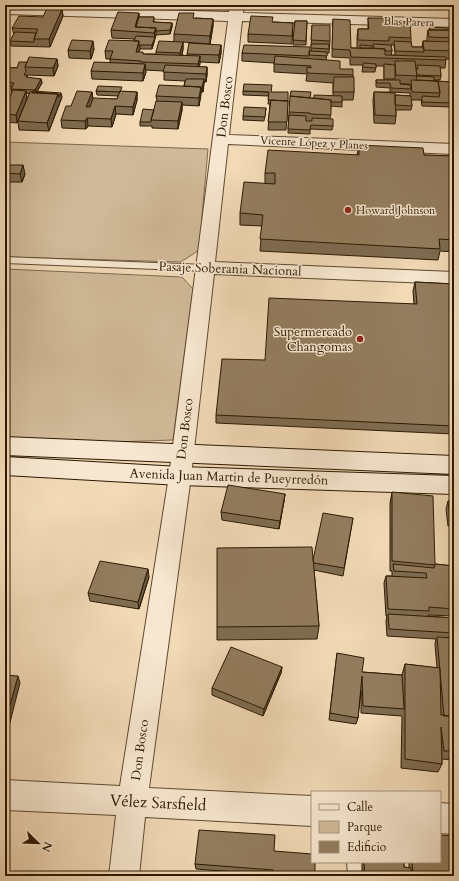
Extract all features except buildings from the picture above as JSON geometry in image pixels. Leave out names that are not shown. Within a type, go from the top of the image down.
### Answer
[{"type":"street","name":"Blas Parera","points":[[10,9],[236,11],[454,23]]},
{"type":"street","points":[[5,25],[10,9]]},
{"type":"street","name":"Don Bosco","points":[[124,876],[132,802],[180,476],[236,11]]},
{"type":"street","name":"Vicente López y Planes","points":[[221,139],[454,149]]},
{"type":"street","name":"Pasaje Soberania Nacional","points":[[206,268],[454,278]]},
{"type":"street","name":"Avenida Juan Martin de Pueyrredón","points":[[5,446],[454,465]]},
{"type":"street","name":"Avenida Juan Martin de Pueyrredón","points":[[5,466],[180,476],[454,485]]},
{"type":"street","name":"Vélez Sarsfield","points":[[5,795],[311,811]]},
{"type":"street","points":[[441,818],[454,819]]},
{"type":"lane","name":"Pasaje Soberania Nacional","points":[[5,260],[206,268]]},
{"type":"lane","points":[[355,863],[356,876]]},
{"type":"green space","points":[[5,142],[208,149],[199,250],[181,262],[5,257]]},
{"type":"green space","points":[[5,269],[182,277],[193,289],[173,440],[85,443],[5,438]]},
{"type":"place","name":"Howard Johnson","points":[[348,210]]},
{"type":"place","name":"Supermercado Changomas","points":[[360,339]]}]
